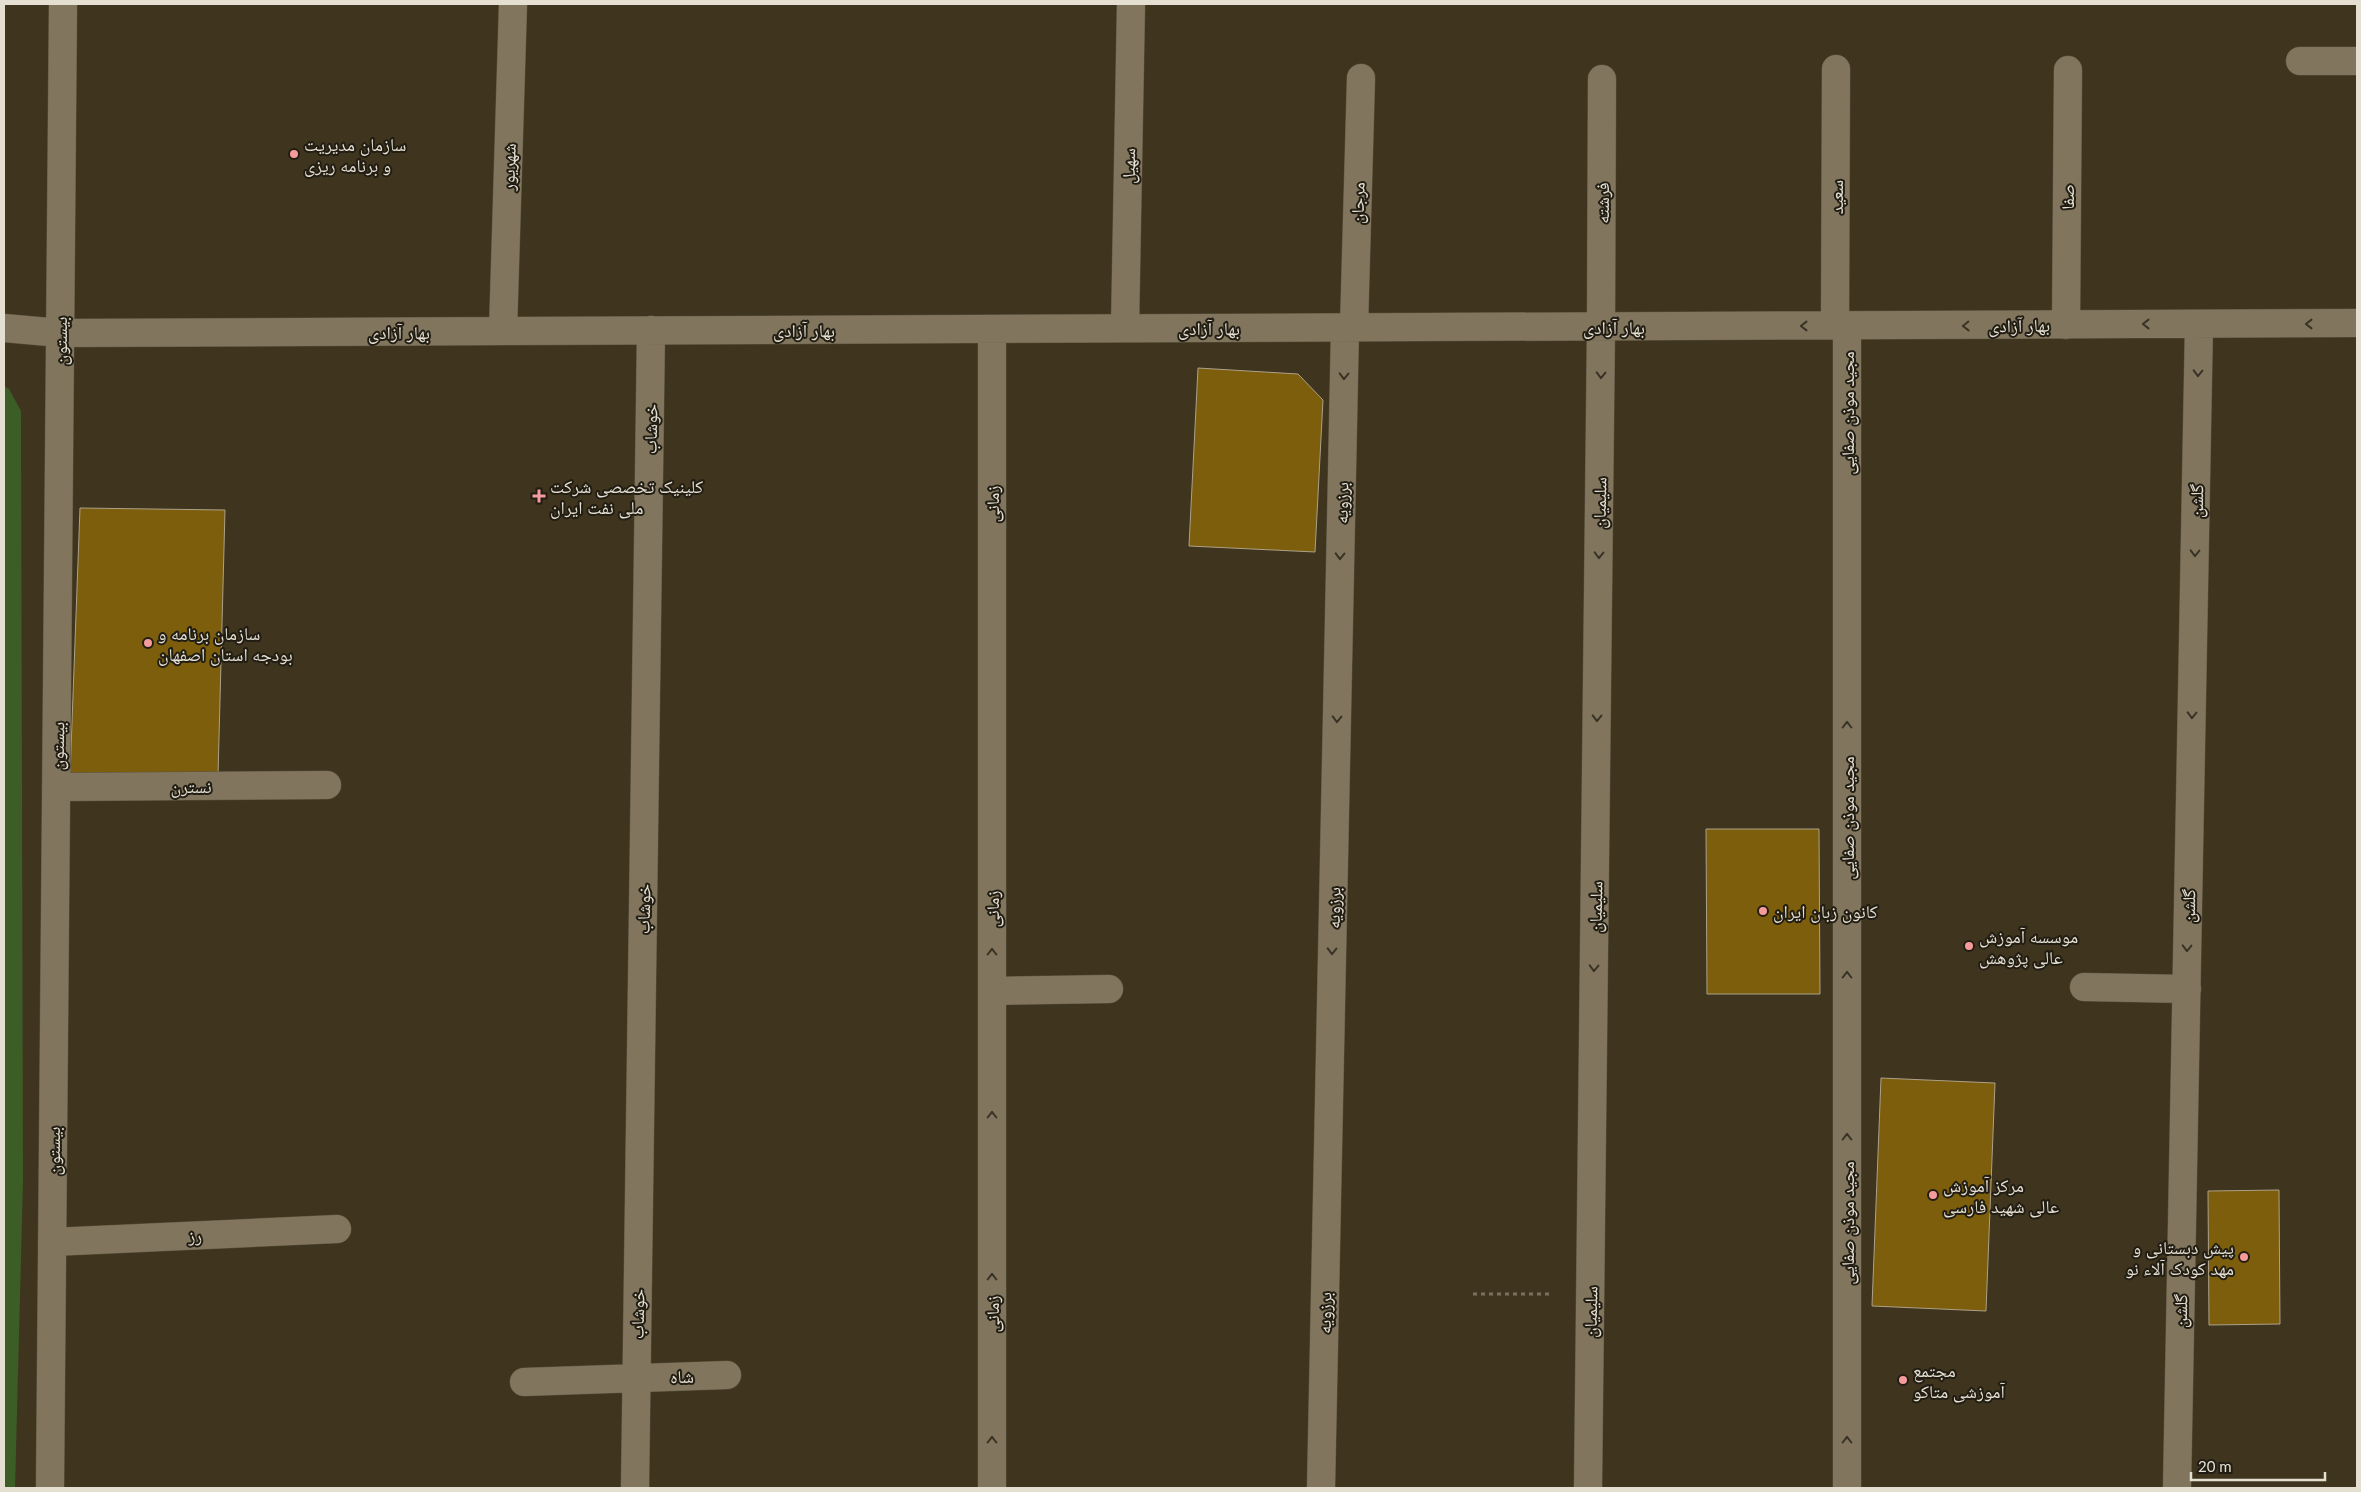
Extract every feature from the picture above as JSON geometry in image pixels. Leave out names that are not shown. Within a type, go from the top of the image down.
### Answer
[{"type":"street","name":"بیستون","points":[[50,1488],[63,4]]},
{"type":"street","name":"شهریور","points":[[503,331],[513,4]]},
{"type":"street","name":"سهیل","points":[[1125,328],[1131,4]]},
{"type":"street","points":[[2300,61],[2357,61]]},
{"type":"street","name":"سعید","points":[[1836,69],[1841,327]]},
{"type":"street","name":"صفا","points":[[2066,325],[2068,70]]},
{"type":"street","name":"مرجان","points":[[1349,328],[1361,78]]},
{"type":"street","name":"فرشته","points":[[1601,327],[1602,79]]},
{"type":"street","name":"بهار آزادی","points":[[4,328],[60,333],[1841,327],[2357,323]]},
{"type":"street","name":"گلشن","points":[[2177,1488],[2199,324]]},
{"type":"street","name":"سلیمیان","points":[[1588,1488],[1601,327]]},
{"type":"street","name":"مجید موذن صفایی","points":[[1841,327],[1847,1488]]},
{"type":"street","name":"برزویه","points":[[1321,1488],[1349,328]]},
{"type":"street","name":"زمانی","points":[[992,329],[992,1488]]},
{"type":"street","name":"خوشاب","points":[[635,1488],[652,330]]},
{"type":"street","name":"بهار آزادی","points":[[4,348],[60,333]]},
{"type":"street","name":"نسترن","points":[[56,787],[327,785]]},
{"type":"street","points":[[2084,987],[2187,989]]},
{"type":"street","points":[[992,991],[1109,989]]},
{"type":"street","name":"رز","points":[[52,1242],[337,1229]]},
{"type":"street","name":"شاه","points":[[524,1382],[727,1375]]},
{"type":"path","points":[[1473,1294],[1590,1294]]},
{"type":"green space","points":[[4,386],[9,389],[21,411],[23,1182],[15,1488],[4,1488]]},
{"type":"building","points":[[1198,368],[1298,374],[1323,400],[1315,552],[1189,546]]},
{"type":"building","name":"سازمان برنامه و بودجه استان اصفهان","points":[[80,508],[225,510],[218,776],[70,776]]},
{"type":"building","name":"کانون زبان ایران","points":[[1706,829],[1819,829],[1820,994],[1707,994]]},
{"type":"building","name":"مرکز آموزش عالی شهید فارسی","points":[[1881,1078],[1995,1083],[1986,1311],[1872,1306]]},
{"type":"building","name":"پیش دبستانی و مهد کودک آلاء نو","points":[[2279,1190],[2280,1324],[2209,1325],[2208,1191]]},
{"type":"place","name":"سازمان مدیریت و برنامه ریزی","points":[[294,154]]},
{"type":"place","name":"کلینیک تخصصی شرکت ملی نفت ایران","points":[[539,496]]},
{"type":"place","name":"سازمان برنامه و بودجه استان اصفهان","points":[[148,643]]},
{"type":"place","name":"کانون زبان ایران","points":[[1763,911]]},
{"type":"place","name":"موسسه آموزش عالی پژوهش","points":[[1969,946]]},
{"type":"place","name":"مرکز آموزش عالی شهید فارسی","points":[[1933,1195]]},
{"type":"place","name":"پیش دبستانی و مهد کودک آلاء نو","points":[[2244,1257]]},
{"type":"place","name":"مجتمع آموزشی متاکو","points":[[1903,1380]]}]
